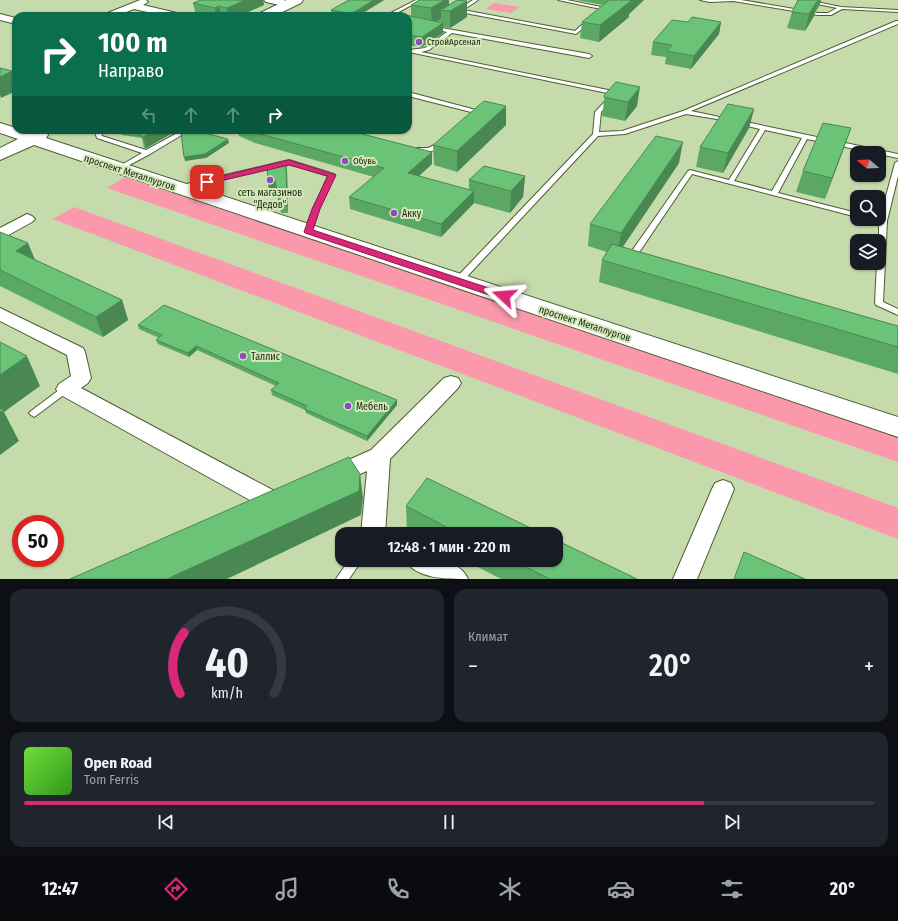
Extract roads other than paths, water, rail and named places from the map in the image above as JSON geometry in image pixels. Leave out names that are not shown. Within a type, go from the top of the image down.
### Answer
[{"type":"main road","points":[[274,12],[298,2]]},
{"type":"main road","points":[[286,12],[298,2]]},
{"type":"main road","name":"проспект Металлургов","points":[[0,128],[12,131]]},
{"type":"main road","points":[[0,143],[26,135]]},
{"type":"main road","points":[[0,155],[26,135]]},
{"type":"main road","name":"проспект Металлургов","points":[[26,135],[308,232],[898,427]]},
{"type":"street","points":[[118,12],[148,0]]},
{"type":"street","points":[[269,0],[298,2]]},
{"type":"street","points":[[134,6],[160,12]]},
{"type":"street","points":[[0,17],[12,20]]},
{"type":"street","points":[[0,234],[27,219]]},
{"type":"street","points":[[0,314],[76,352],[81,378],[66,389],[274,502]]},
{"type":"street","points":[[316,484],[379,456],[451,383]]},
{"type":"street","points":[[374,527],[379,456]]},
{"type":"street","points":[[685,579],[724,489]]},
{"type":"street","points":[[252,511],[295,493]]},
{"type":"street","points":[[431,567],[456,579]]},
{"type":"lane","points":[[395,12],[419,0]]},
{"type":"lane","points":[[432,28],[476,0]]},
{"type":"lane","points":[[458,11],[576,33],[604,8],[560,0]]},
{"type":"lane","points":[[702,0],[733,0],[818,14],[829,14],[841,8]]},
{"type":"lane","points":[[800,0],[841,8],[898,11]]},
{"type":"lane","points":[[596,134],[623,134],[685,112],[898,22]]},
{"type":"lane","points":[[426,27],[589,56]]},
{"type":"lane","points":[[412,52],[427,49],[452,31]]},
{"type":"lane","points":[[412,53],[616,93],[598,112],[596,134],[458,281]]},
{"type":"lane","points":[[412,95],[474,111],[473,116],[462,125]]},
{"type":"lane","points":[[685,112],[898,156]]},
{"type":"lane","points":[[730,183],[764,128]]},
{"type":"lane","points":[[98,134],[99,137],[148,152]]},
{"type":"lane","points":[[120,168],[180,134]]},
{"type":"lane","points":[[774,194],[806,136]]},
{"type":"lane","points":[[413,150],[424,152],[434,149],[445,140]]},
{"type":"lane","points":[[180,188],[289,162],[332,175],[316,209],[308,232]]},
{"type":"lane","points":[[886,210],[898,163]]},
{"type":"lane","points":[[636,266],[628,263],[690,172],[850,213]]},
{"type":"lane","points":[[883,226],[879,303],[898,312]]},
{"type":"lane","points":[[34,413],[66,389]]},
{"type":"lane","points":[[342,579],[351,567]]},
{"type":"place","name":"СтройАрсенал","points":[[419,42]]},
{"type":"place","name":"Обувь","points":[[345,161]]},
{"type":"place","name":"сеть магазинов \"Дедов\"","points":[[270,180]]},
{"type":"place","name":"Акку","points":[[394,213]]},
{"type":"place","name":"Таллис","points":[[243,356]]},
{"type":"place","name":"Мебель","points":[[348,406]]}]
